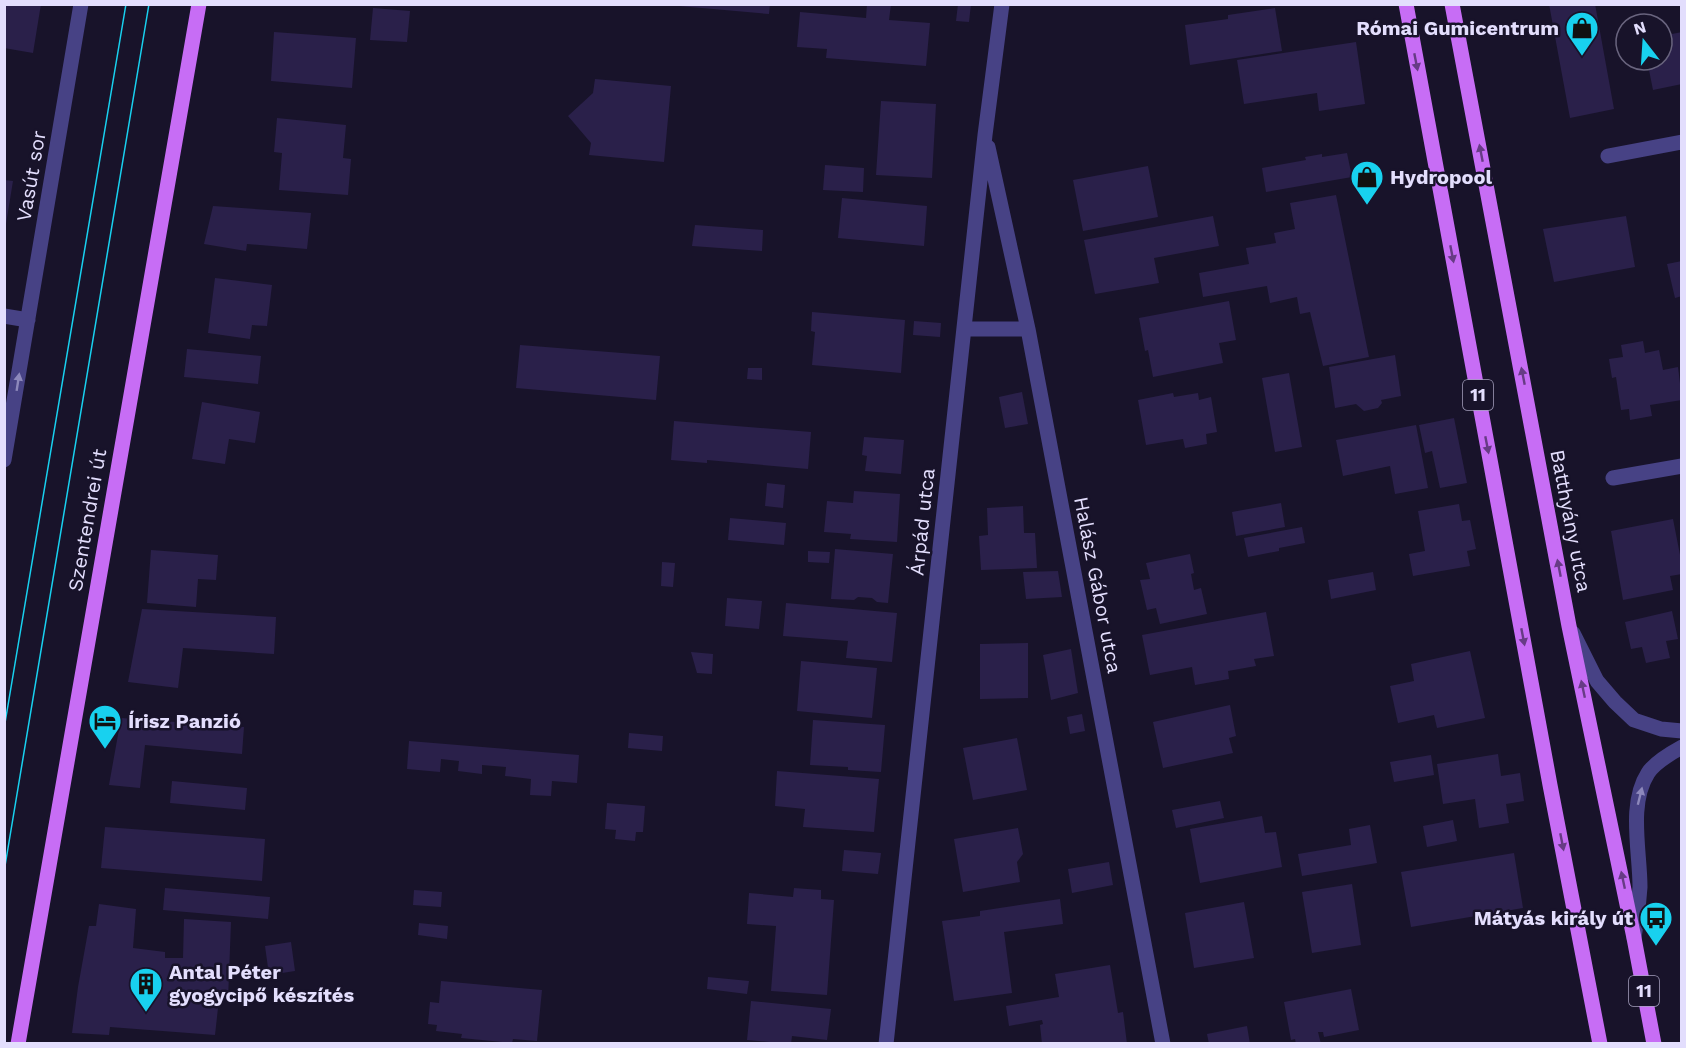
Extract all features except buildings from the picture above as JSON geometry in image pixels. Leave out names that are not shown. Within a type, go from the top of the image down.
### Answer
[{"type":"main road","name":"Szentendrei út","points":[[18,1044],[199,4]]},
{"type":"main road","name":"11","points":[[1406,4],[1600,1044]]},
{"type":"main road","name":"Batthyány utca","points":[[1452,4],[1569,626],[1654,1044]]},
{"type":"street","name":"Vasút sor","points":[[4,460],[81,4]]},
{"type":"street","name":"Árpád utca","points":[[886,1044],[1002,4]]},
{"type":"street","name":"Halász Gábor utca","points":[[986,135],[1028,329],[1163,1044]]},
{"type":"street","points":[[1608,156],[1682,142]]},
{"type":"street","points":[[4,316],[28,320]]},
{"type":"street","points":[[964,329],[1028,329]]},
{"type":"street","points":[[1613,478],[1682,466]]},
{"type":"street","points":[[1569,626],[1597,681],[1634,720],[1660,729],[1682,731]]},
{"type":"street","points":[[1634,938],[1640,885],[1638,797],[1649,771],[1682,747]]},
{"type":"tram line","points":[[4,729],[126,4]]},
{"type":"tram line","points":[[4,872],[149,4]]},
{"type":"place","name":"Római Gumicentrum","points":[[1582,57]]},
{"type":"place","name":"Hydropool","points":[[1367,206]]},
{"type":"place","name":"Írisz Panzió","points":[[105,750]]},
{"type":"place","name":"Mátyás király út","points":[[1656,947]]},
{"type":"place","name":"Antal Péter gyogycipő készítés","points":[[146,1013]]}]
